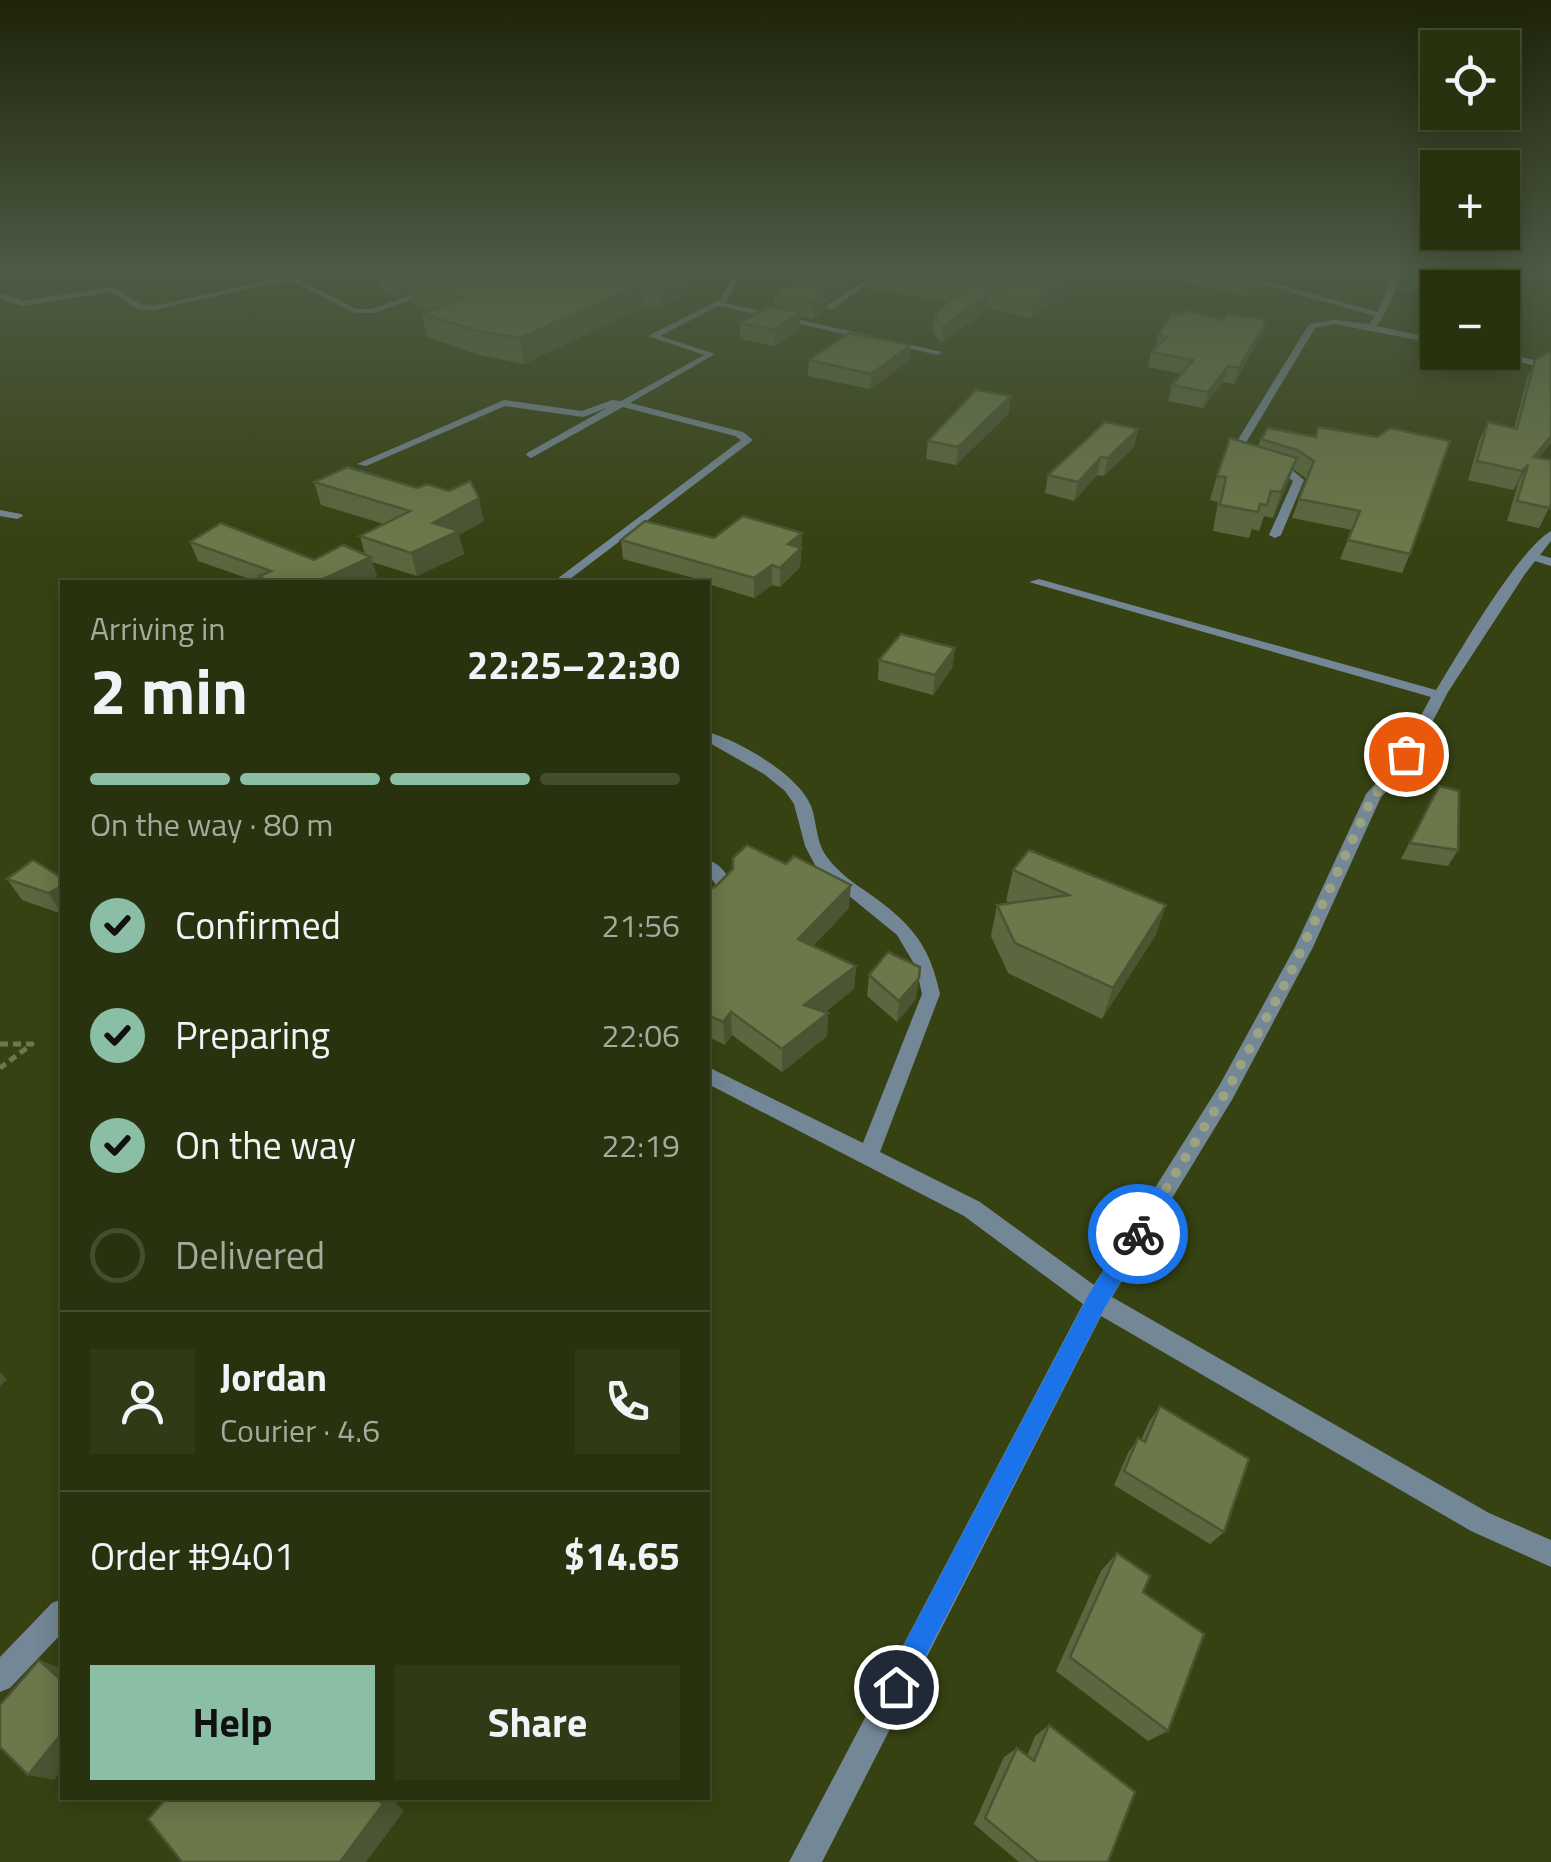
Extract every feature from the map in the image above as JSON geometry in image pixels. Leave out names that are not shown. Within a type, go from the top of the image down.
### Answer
[{"type":"street","points":[[531,455],[699,361]]},
{"type":"street","points":[[1247,462],[1236,458],[1236,451],[1291,361]]},
{"type":"street","points":[[1525,361],[1551,367]]},
{"type":"street","points":[[362,464],[504,403],[583,414],[606,403],[624,403],[739,434],[748,440],[562,580]]},
{"type":"street","points":[[1261,466],[1288,472],[1299,480],[1274,535]]},
{"type":"street","points":[[0,513],[17,516]]},
{"type":"street","points":[[805,1862],[1096,1302],[1226,1092],[1304,946],[1374,794],[1390,784],[1438,695],[1541,559],[1551,534]]},
{"type":"street","points":[[1035,582],[1438,695]]},
{"type":"street","points":[[710,737],[780,778],[798,796],[818,858],[888,914],[918,948],[928,973],[931,994],[868,1156]]},
{"type":"street","points":[[710,868],[722,881],[722,890],[710,902]]},
{"type":"street","points":[[710,1076],[972,1209],[1096,1302],[1480,1522],[1551,1554]]},
{"type":"street","points":[[0,1678],[60,1616]]},
{"type":"path","points":[[0,1044],[32,1044],[0,1068]]},
{"type":"building","points":[[813,361],[889,361],[871,374]]},
{"type":"building","points":[[1192,361],[1243,361],[1239,368],[1228,366],[1208,392],[1172,385]]},
{"type":"building","points":[[1535,361],[1551,361],[1551,436],[1534,457],[1551,460],[1550,508],[1517,501],[1528,465],[1522,471],[1477,461],[1488,422],[1517,429]]},
{"type":"building","points":[[976,390],[1011,396],[958,447],[928,441]]},
{"type":"building","points":[[1105,422],[1138,429],[1108,458],[1101,457],[1078,482],[1048,475]]},
{"type":"building","points":[[1318,427],[1377,437],[1390,428],[1450,441],[1410,554],[1348,540],[1360,511],[1299,499],[1314,461],[1297,450],[1261,439],[1268,428],[1316,437]]},
{"type":"building","points":[[1230,438],[1297,458],[1281,492],[1271,491],[1267,505],[1260,504],[1258,512],[1220,505],[1226,477],[1217,476]]},
{"type":"building","points":[[347,467],[417,488],[427,484],[449,491],[470,481],[479,498],[433,523],[459,531],[411,553],[360,536],[410,511],[314,482]]},
{"type":"building","points":[[743,516],[802,533],[788,544],[801,548],[780,568],[772,565],[754,578],[621,540],[645,521],[714,538]]},
{"type":"building","points":[[221,523],[314,560],[343,545],[371,557],[321,580],[266,580],[259,576],[271,571],[190,542]]},
{"type":"building","points":[[901,634],[955,648],[935,675],[879,660]]},
{"type":"building","points":[[1439,786],[1459,791],[1458,850],[1410,843]]},
{"type":"building","points":[[747,845],[786,864],[794,856],[851,885],[798,939],[856,966],[804,1005],[828,1013],[782,1049],[731,1012],[723,1022],[710,1016],[710,888],[733,869],[733,858]]},
{"type":"building","points":[[1029,850],[1166,905],[1113,988],[1015,943],[997,905],[1069,895],[1013,870]]},
{"type":"building","points":[[33,860],[60,877],[60,887],[48,893],[7,879]]},
{"type":"building","points":[[888,952],[920,967],[919,978],[899,1001],[869,975]]},
{"type":"building","points":[[1160,1406],[1249,1459],[1224,1532],[1124,1471],[1138,1438],[1145,1442]]},
{"type":"building","points":[[1117,1553],[1150,1576],[1143,1592],[1204,1634],[1168,1731],[1070,1657]]},
{"type":"building","points":[[39,1660],[60,1679],[60,1735],[28,1775],[0,1747],[0,1705]]},
{"type":"building","points":[[1049,1725],[1135,1792],[1108,1862],[1038,1862],[985,1818],[1017,1748],[1034,1761]]},
{"type":"building","points":[[165,1800],[379,1800],[383,1804],[340,1862],[182,1862],[148,1819]]},
{"type":"way so far","points":[[1138,1234],[1226,1092],[1289,976],[1374,794],[1390,784],[1406,754]]},
{"type":"route","points":[[896,1687],[1096,1302],[1138,1234]]}]
